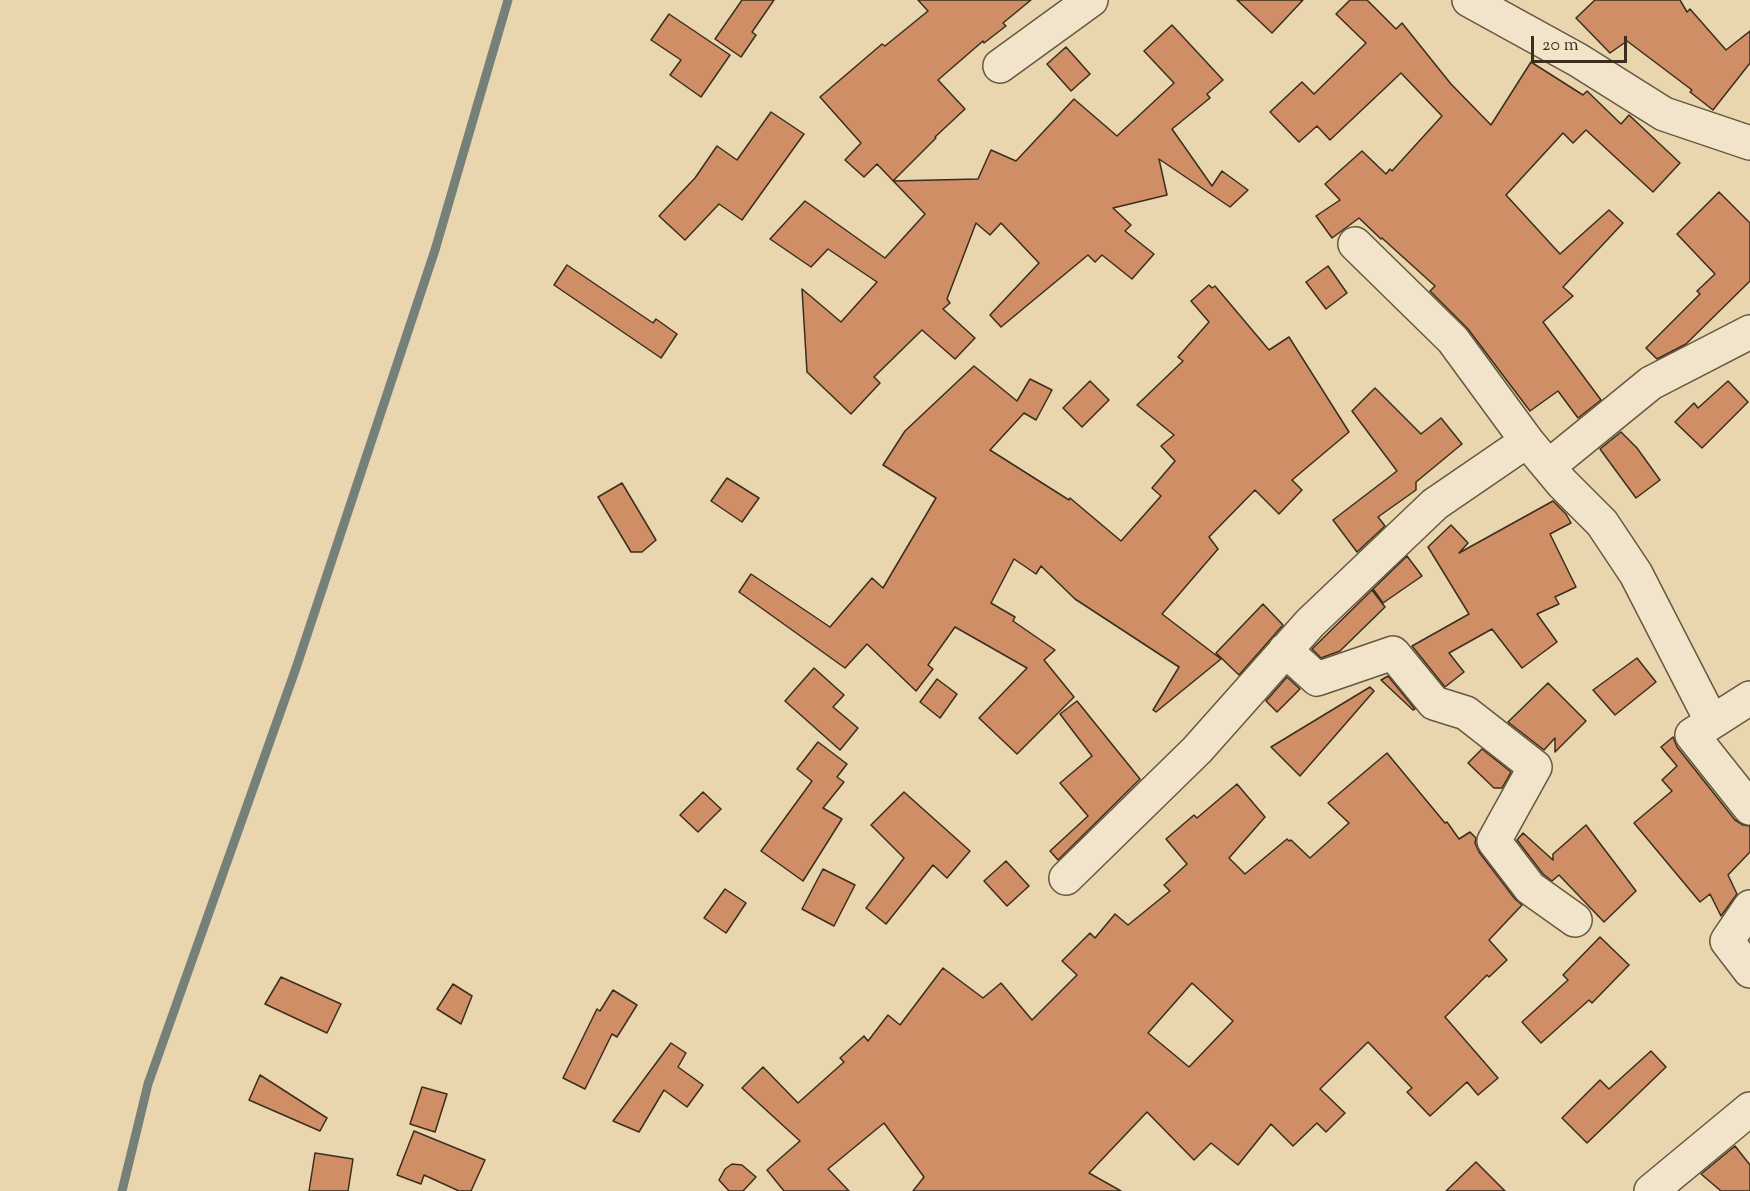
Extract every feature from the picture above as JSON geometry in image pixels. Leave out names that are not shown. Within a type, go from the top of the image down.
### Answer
[{"type":"street","points":[[1000,66],[1091,0]]},
{"type":"street","points":[[1469,0],[1578,60],[1664,114],[1750,143]]},
{"type":"street","points":[[1355,244],[1453,340],[1527,441],[1562,483],[1602,523],[1636,574],[1712,722]]},
{"type":"street","points":[[1549,466],[1651,383],[1750,332]]},
{"type":"street","points":[[1066,878],[1197,750],[1310,623],[1435,504],[1527,441]]},
{"type":"street","points":[[1285,650],[1317,679],[1393,653],[1434,703],[1466,713],[1536,766],[1494,841],[1530,888],[1575,920]]},
{"type":"street","points":[[1750,698],[1692,735],[1750,808]]},
{"type":"street","points":[[1750,907],[1727,941],[1750,971]]},
{"type":"street","points":[[1651,1191],[1750,1109]]},
{"type":"building","points":[[742,0],[774,0],[752,32],[756,35],[741,57],[715,39]]},
{"type":"building","points":[[918,0],[1031,0],[1003,23],[1006,26],[984,43],[983,41],[938,80],[965,109],[893,181],[877,164],[864,177],[845,160],[861,143],[820,97],[882,44],[885,46],[928,11]]},
{"type":"building","points":[[1237,0],[1303,0],[1272,33]]},
{"type":"building","points":[[1350,0],[1367,0],[1396,29],[1402,23],[1451,84],[1491,125],[1531,62],[1583,95],[1587,91],[1621,124],[1629,115],[1680,163],[1653,192],[1586,130],[1573,143],[1563,133],[1506,195],[1560,254],[1609,210],[1623,223],[1563,287],[1573,296],[1543,322],[1601,400],[1578,418],[1558,391],[1530,411],[1468,329],[1430,291],[1435,286],[1359,218],[1332,238],[1316,216],[1340,200],[1325,184],[1362,151],[1386,174],[1390,169],[1392,171],[1442,116],[1401,73],[1330,140],[1317,126],[1299,142],[1270,112],[1302,82],[1314,94],[1366,43],[1336,14]]},
{"type":"building","points":[[1595,0],[1680,0],[1687,12],[1690,9],[1726,50],[1750,31],[1750,63],[1713,110],[1690,92],[1692,90],[1627,41],[1610,53],[1576,18]]},
{"type":"building","points":[[669,14],[730,55],[701,97],[670,75],[681,60],[651,40]]},
{"type":"building","points":[[1172,25],[1223,80],[1207,94],[1210,98],[1172,129],[1212,186],[1222,171],[1248,190],[1230,207],[1159,159],[1167,195],[1113,208],[1131,225],[1125,231],[1154,254],[1132,279],[1102,255],[1095,262],[1088,255],[1001,327],[990,315],[1039,263],[1001,223],[990,235],[976,223],[947,299],[950,303],[943,309],[975,338],[955,359],[922,330],[874,377],[880,383],[851,414],[807,372],[802,289],[841,322],[877,282],[828,249],[811,267],[770,239],[805,201],[885,258],[925,214],[893,181],[978,179],[991,150],[1016,161],[1074,99],[1117,136],[1174,83],[1144,51]]},
{"type":"building","points":[[1066,47],[1090,74],[1071,91],[1047,64]]},
{"type":"building","points":[[771,112],[804,134],[742,220],[719,204],[685,240],[659,216],[695,178],[717,146],[737,160]]},
{"type":"building","points":[[1719,192],[1750,223],[1750,281],[1686,344],[1657,359],[1646,348],[1700,294],[1697,291],[1715,274],[1677,234]]},
{"type":"building","points":[[567,265],[653,323],[656,319],[677,334],[661,358],[554,285]]},
{"type":"building","points":[[1328,266],[1347,293],[1326,309],[1306,282]]},
{"type":"building","points":[[1209,285],[1212,288],[1215,286],[1269,350],[1289,337],[1349,432],[1292,480],[1302,490],[1279,514],[1255,490],[1209,537],[1218,549],[1162,614],[1221,659],[1156,712],[1153,710],[1179,667],[1075,599],[1041,566],[1036,574],[1014,559],[991,603],[1015,617],[1013,621],[1055,650],[1044,660],[1074,697],[1017,754],[979,718],[1027,668],[955,627],[928,665],[933,669],[916,691],[867,644],[845,668],[739,592],[751,574],[830,627],[872,578],[883,588],[936,498],[883,465],[905,431],[974,366],[1017,401],[1030,379],[1052,390],[1036,420],[1024,413],[990,450],[1069,500],[1070,498],[1121,541],[1161,496],[1152,488],[1175,461],[1161,446],[1174,435],[1137,405],[1183,361],[1178,357],[1209,322],[1191,301]]},
{"type":"building","points":[[1090,381],[1109,400],[1082,427],[1063,408]]},
{"type":"building","points":[[1728,381],[1748,402],[1702,448],[1675,422],[1694,403],[1698,408]]},
{"type":"building","points":[[1375,388],[1421,434],[1441,418],[1462,444],[1416,482],[1416,490],[1378,517],[1385,526],[1357,552],[1333,520],[1397,471],[1352,411]]},
{"type":"building","points":[[1621,432],[1637,448],[1660,480],[1636,498],[1600,449]]},
{"type":"building","points":[[727,478],[759,498],[742,522],[711,501]]},
{"type":"building","points":[[622,483],[656,540],[642,552],[631,552],[598,497]]},
{"type":"building","points":[[1553,501],[1566,514],[1571,523],[1550,534],[1576,587],[1555,597],[1559,604],[1537,614],[1557,642],[1522,668],[1492,629],[1449,653],[1464,672],[1445,687],[1412,646],[1469,614],[1428,547],[1451,525],[1468,543],[1459,553]]},
{"type":"building","points":[[1407,556],[1422,576],[1383,603],[1373,589]]},
{"type":"building","points":[[1372,590],[1385,607],[1340,651],[1321,658],[1312,649]]},
{"type":"building","points":[[1263,604],[1283,625],[1239,675],[1216,653]]},
{"type":"building","points":[[1637,658],[1656,682],[1615,715],[1593,690]]},
{"type":"building","points":[[814,668],[844,695],[833,707],[858,728],[840,750],[785,701]]},
{"type":"building","points":[[1388,676],[1415,709],[1413,710],[1381,680]]},
{"type":"building","points":[[1287,677],[1300,689],[1277,712],[1266,701]]},
{"type":"building","points":[[937,679],[957,694],[940,718],[920,702]]},
{"type":"building","points":[[1548,683],[1586,721],[1555,752],[1555,738],[1544,750],[1508,722]]},
{"type":"building","points":[[1370,687],[1374,691],[1300,776],[1271,747]]},
{"type":"building","points":[[1077,701],[1140,779],[1058,860],[1050,851],[1088,816],[1060,783],[1092,756],[1060,714]]},
{"type":"building","points":[[1673,737],[1677,747],[1735,820],[1750,826],[1750,852],[1728,875],[1737,894],[1721,916],[1710,894],[1700,902],[1634,823],[1672,791],[1662,780],[1677,766],[1661,747]]},
{"type":"building","points":[[818,742],[847,764],[837,777],[844,782],[823,808],[842,819],[803,881],[761,851],[812,781],[797,769]]},
{"type":"building","points":[[1482,749],[1511,772],[1502,788],[1494,788],[1468,763]]},
{"type":"building","points":[[1387,753],[1459,839],[1470,832],[1476,838],[1475,843],[1479,852],[1522,905],[1489,940],[1507,960],[1489,977],[1487,975],[1445,1017],[1498,1078],[1478,1095],[1467,1082],[1430,1116],[1407,1092],[1412,1088],[1368,1042],[1320,1089],[1345,1113],[1326,1132],[1317,1123],[1293,1146],[1271,1124],[1238,1165],[1211,1143],[1194,1160],[1147,1112],[1089,1173],[1121,1191],[913,1191],[924,1177],[884,1123],[828,1169],[849,1191],[784,1191],[767,1170],[800,1141],[742,1088],[763,1067],[798,1103],[844,1062],[840,1058],[864,1036],[868,1041],[888,1015],[900,1025],[943,968],[983,998],[1001,983],[1032,1020],[1077,975],[1062,961],[1090,933],[1095,938],[1115,914],[1128,925],[1170,891],[1164,885],[1187,864],[1166,839],[1194,815],[1197,818],[1237,784],[1265,817],[1229,858],[1245,874],[1287,839],[1310,858],[1349,823],[1328,803]],"holes":[[[1192,983],[1233,1021],[1189,1067],[1148,1033]]]},
{"type":"building","points":[[703,792],[721,809],[698,832],[680,815]]},
{"type":"building","points":[[904,792],[970,851],[947,878],[933,865],[886,924],[866,908],[904,858],[871,825]]},
{"type":"building","points":[[1586,825],[1636,891],[1604,922],[1559,875],[1552,881],[1543,874],[1517,840],[1523,833],[1553,860],[1553,854]]},
{"type":"building","points":[[1006,861],[1029,886],[1007,906],[984,881]]},
{"type":"building","points":[[823,869],[855,885],[834,926],[802,909]]},
{"type":"building","points":[[725,889],[746,903],[726,933],[704,918]]},
{"type":"building","points":[[1600,937],[1629,965],[1592,1003],[1589,1000],[1541,1043],[1522,1022],[1568,980],[1563,975]]},
{"type":"building","points":[[281,977],[341,1004],[327,1033],[265,1004]]},
{"type":"building","points":[[453,984],[472,996],[461,1024],[437,1009]]},
{"type":"building","points":[[613,990],[637,1005],[617,1037],[612,1034],[585,1089],[563,1078],[597,1009],[600,1011]]},
{"type":"building","points":[[671,1043],[686,1053],[678,1067],[703,1085],[687,1107],[664,1090],[639,1132],[613,1121]]},
{"type":"building","points":[[1651,1051],[1666,1067],[1587,1143],[1562,1118],[1600,1080],[1609,1089]]},
{"type":"building","points":[[260,1075],[327,1118],[320,1131],[249,1100]]},
{"type":"building","points":[[422,1087],[447,1094],[435,1132],[410,1124]]},
{"type":"building","points":[[414,1131],[485,1160],[471,1191],[459,1191],[424,1175],[421,1184],[397,1175]]},
{"type":"building","points":[[1735,1146],[1750,1165],[1750,1191],[1721,1191],[1701,1174]]},
{"type":"building","points":[[315,1153],[353,1159],[348,1191],[309,1191]]},
{"type":"building","points":[[1476,1162],[1505,1191],[1446,1191]]},
{"type":"building","points":[[732,1164],[742,1165],[756,1177],[743,1191],[729,1191],[719,1180],[725,1169]]},
{"type":"waterway","points":[[122,1191],[148,1084],[296,668],[435,250],[508,0]]}]
